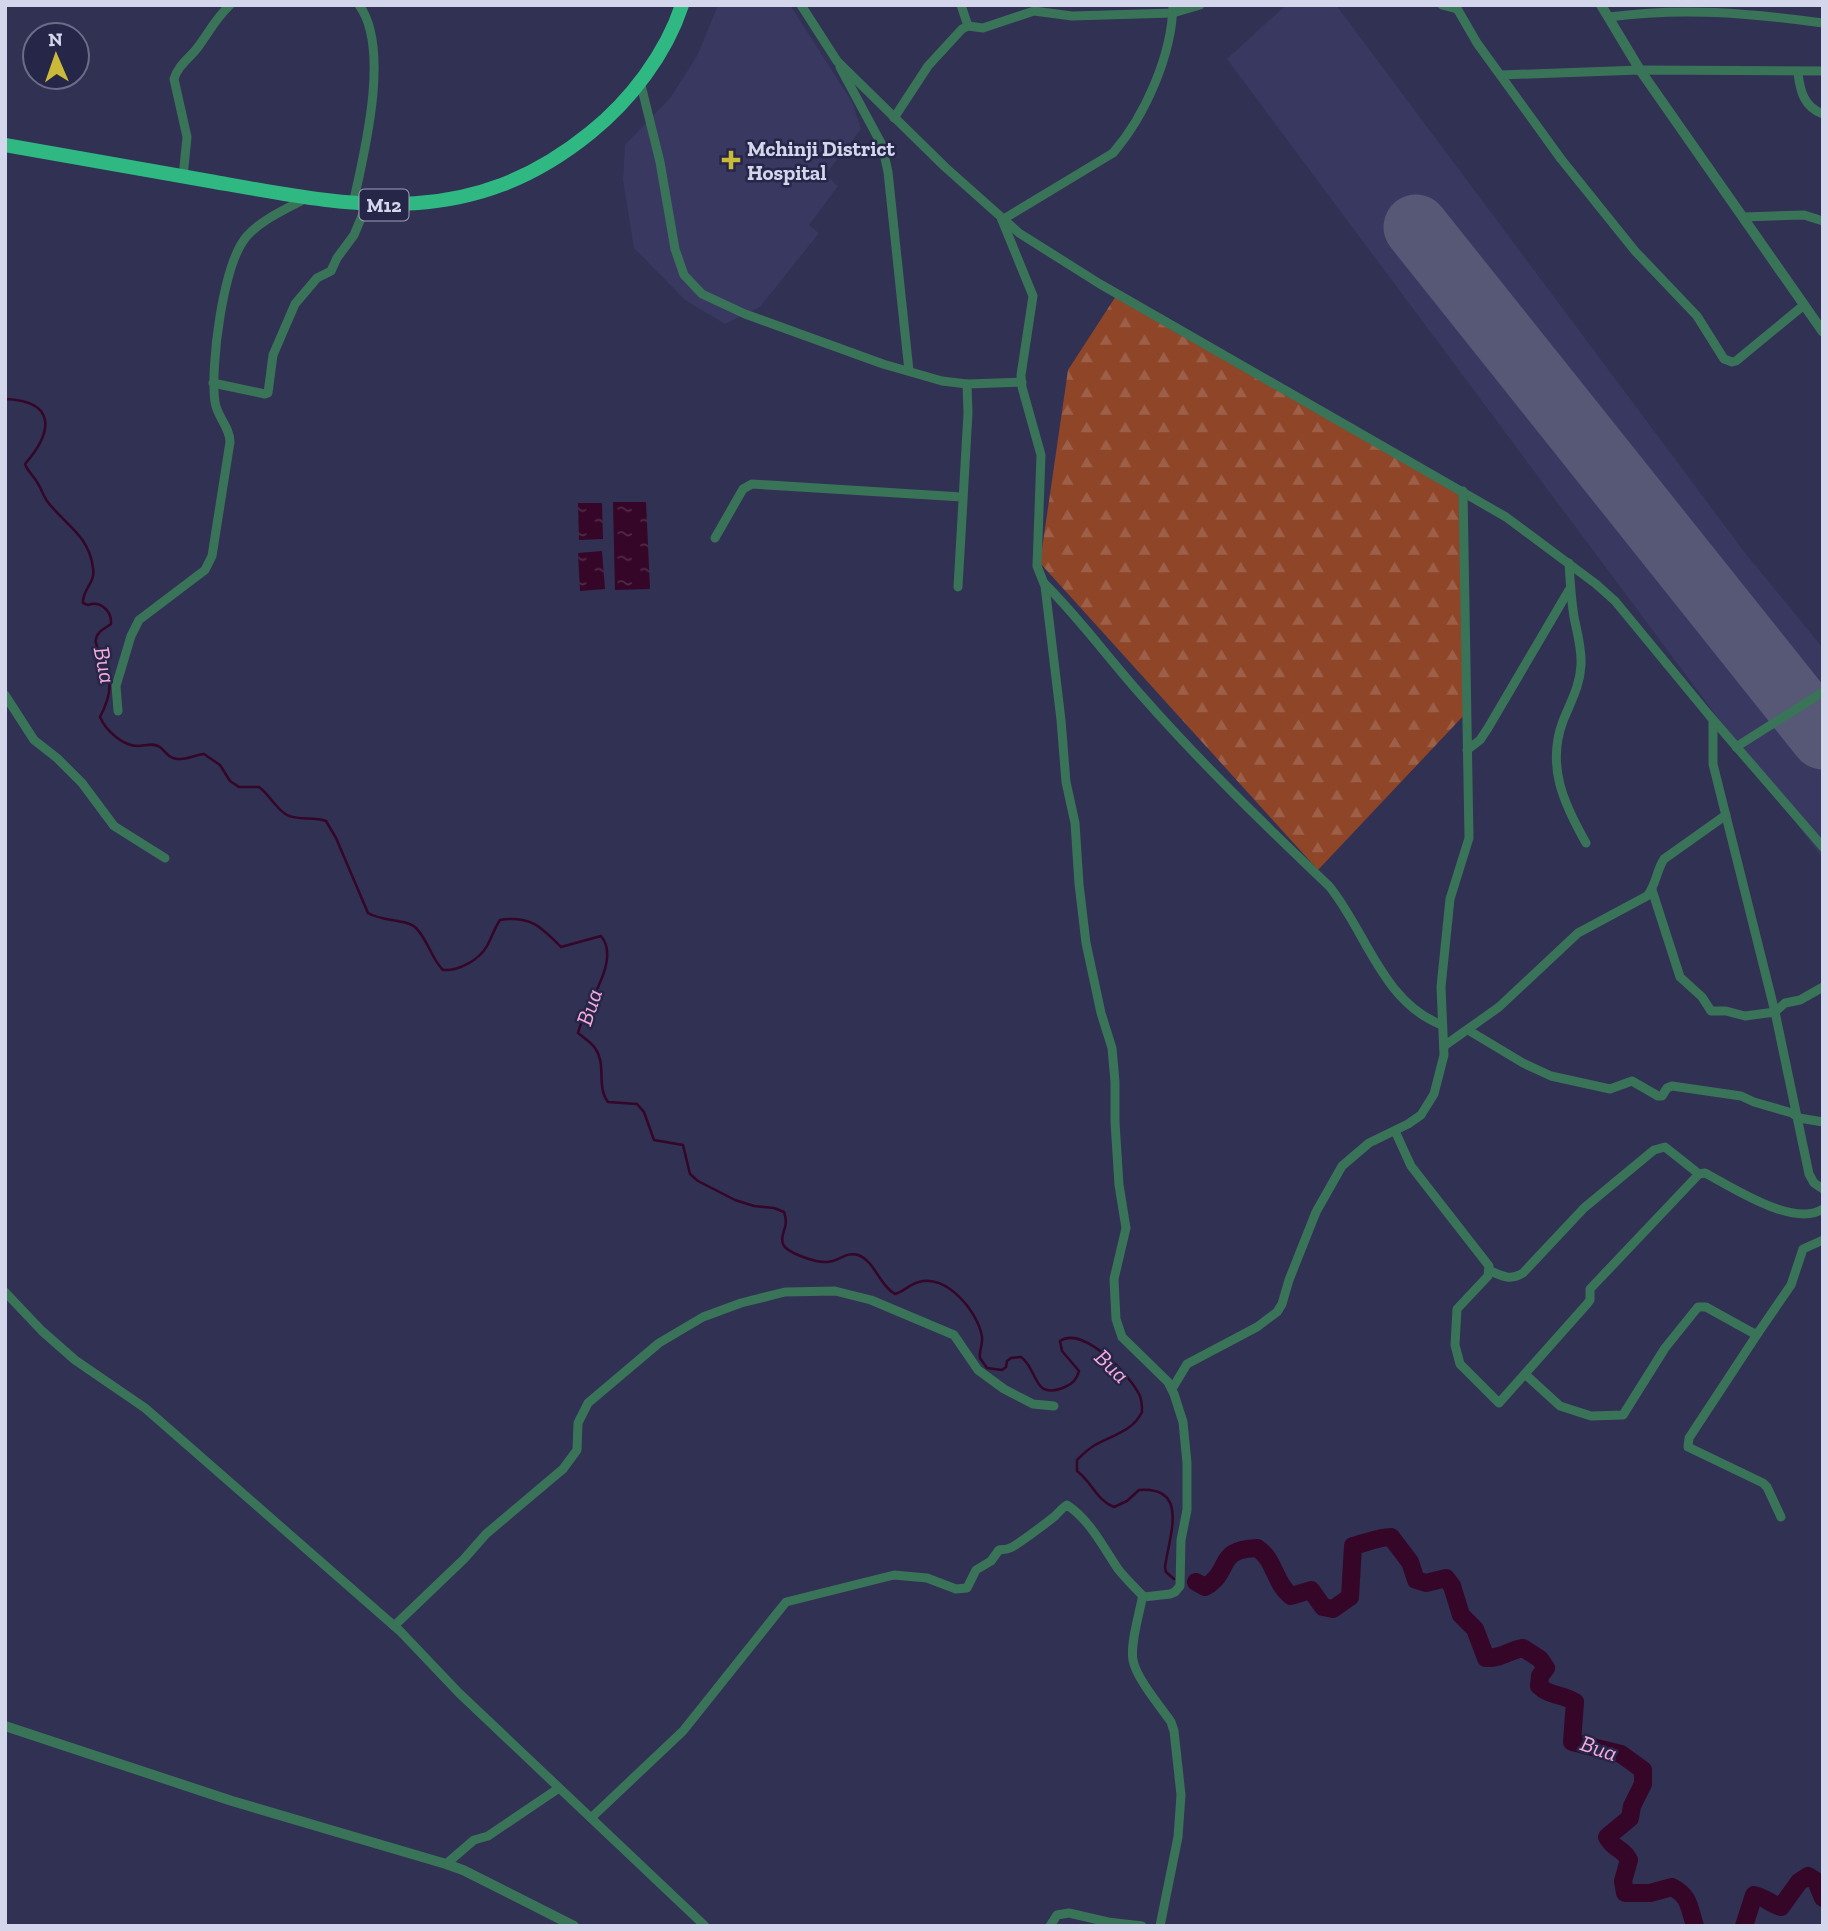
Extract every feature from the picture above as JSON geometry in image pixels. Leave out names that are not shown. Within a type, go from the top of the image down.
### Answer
[{"type":"highway","name":"M12","points":[[6,146],[307,198],[360,204],[414,205],[445,201],[529,174],[557,158],[608,119],[640,81],[665,42],[682,5]]},
{"type":"street","points":[[183,177],[187,137],[174,79],[176,70],[197,49],[216,18],[230,5]]},
{"type":"street","points":[[213,383],[268,393],[273,355],[295,304],[317,278],[332,269],[354,235],[360,204],[374,65],[373,40],[359,5]]},
{"type":"street","points":[[801,5],[837,61],[882,145],[888,172],[909,371]]},
{"type":"street","points":[[961,5],[968,26]]},
{"type":"street","points":[[894,118],[928,66],[962,29],[968,26],[983,28],[1034,11],[1072,16],[1200,5]]},
{"type":"street","points":[[1442,5],[1456,7],[1477,43],[1561,159],[1635,251],[1697,316],[1724,359],[1732,362],[1736,360],[1804,305]]},
{"type":"street","points":[[1601,5],[1640,69],[1823,332]]},
{"type":"street","points":[[1002,219],[1114,153],[1155,85],[1173,9]]},
{"type":"street","points":[[1609,18],[1632,14],[1716,10],[1823,23]]},
{"type":"street","points":[[837,61],[894,118],[1019,233],[1100,284],[1463,491],[1506,517],[1569,563],[1615,601],[1823,847]]},
{"type":"street","points":[[1501,75],[1640,69],[1823,71]]},
{"type":"street","points":[[1798,72],[1804,98],[1810,106],[1823,114]]},
{"type":"street","points":[[640,81],[676,249],[684,275],[702,294],[745,314],[942,381],[967,384],[1022,382]]},
{"type":"street","points":[[118,711],[116,686],[131,636],[139,620],[205,570],[212,555],[230,442],[230,435],[215,406],[214,360],[220,318],[237,254],[246,237],[262,224],[307,198]]},
{"type":"street","points":[[1743,217],[1804,215],[1823,221]]},
{"type":"street","points":[[1002,219],[1033,296],[1022,382],[1041,455],[1037,566],[1044,582],[1066,782],[1075,823],[1086,943],[1101,1013],[1112,1048],[1119,1185],[1126,1228],[1114,1279],[1116,1319],[1122,1337],[1172,1388],[1183,1422],[1187,1463],[1187,1510],[1181,1539],[1180,1586],[1170,1594],[1144,1597]]},
{"type":"street","points":[[958,587],[968,413],[967,384]]},
{"type":"street","points":[[715,538],[743,489],[752,484],[962,497]]},
{"type":"street","points":[[1172,1388],[1187,1364],[1257,1327],[1277,1312],[1315,1212],[1342,1166],[1370,1143],[1421,1115],[1428,1106],[1441,1070],[1444,1046],[1441,987],[1450,899],[1469,838],[1463,491]]},
{"type":"street","points":[[1569,563],[1581,676],[1558,735],[1556,757],[1563,801],[1586,843]]},
{"type":"street","points":[[1044,582],[1187,745],[1329,886],[1340,900],[1373,959],[1403,998],[1418,1012],[1442,1025]]},
{"type":"street","points":[[1467,750],[1480,740],[1488,728],[1570,589]]},
{"type":"street","points":[[1736,747],[1823,692]]},
{"type":"street","points":[[5,695],[34,740],[82,783],[114,826],[165,858]]},
{"type":"street","points":[[1713,720],[1712,756],[1775,1012],[1810,1174],[1814,1183],[1823,1189]]},
{"type":"street","points":[[1444,1046],[1499,1007],[1578,933],[1647,896],[1664,859],[1726,815]]},
{"type":"street","points":[[1652,890],[1680,977],[1702,997],[1711,1011],[1726,1011],[1745,1016],[1775,1012],[1788,1002],[1800,1000],[1823,987]]},
{"type":"street","points":[[1468,1030],[1523,1063],[1551,1076],[1574,1082],[1610,1089],[1632,1081],[1658,1096],[1666,1093],[1667,1088],[1672,1086],[1741,1096],[1792,1113],[1799,1118],[1823,1122]]},
{"type":"street","points":[[1395,1131],[1410,1166],[1488,1263],[1488,1276],[1457,1309],[1455,1345],[1458,1360],[1499,1403],[1587,1304],[1590,1289],[1699,1174],[1705,1173],[1780,1212],[1811,1214],[1823,1209]]},
{"type":"street","points":[[1490,1271],[1507,1278],[1515,1278],[1523,1273],[1584,1208],[1654,1150],[1665,1147],[1699,1174]]},
{"type":"street","points":[[1782,1517],[1763,1483],[1688,1447],[1689,1438],[1791,1285],[1803,1249],[1823,1240]]},
{"type":"street","points":[[5,1292],[67,1353],[145,1408],[394,1626],[459,1693],[705,1926]]},
{"type":"street","points":[[394,1626],[448,1576],[486,1534],[564,1469],[577,1450],[578,1423],[588,1404],[659,1343],[703,1317],[741,1303],[785,1292],[835,1292],[871,1300],[954,1335],[978,1370],[1004,1389],[1033,1404],[1054,1406]]},
{"type":"street","points":[[1525,1374],[1560,1406],[1591,1416],[1623,1415],[1665,1348],[1698,1307],[1706,1307],[1758,1333]]},
{"type":"street","points":[[591,1818],[683,1731],[786,1602],[894,1575],[927,1578],[956,1589],[967,1588],[976,1570],[992,1560],[999,1550],[1024,1540],[1030,1532],[1053,1518],[1067,1505],[1082,1517],[1105,1546],[1116,1567],[1144,1597]]},
{"type":"street","points":[[1144,1597],[1133,1660],[1137,1671],[1171,1722],[1181,1795],[1178,1837],[1160,1926],[1153,1926]]},
{"type":"street","points":[[5,1726],[232,1801],[446,1864],[573,1926]]},
{"type":"street","points":[[446,1864],[474,1840],[488,1836],[559,1788]]},
{"type":"street","points":[[1050,1926],[1057,1915],[1062,1913],[1142,1926]]},
{"type":"shaded area","name":"Mchinji District Hospital","points":[[718,5],[790,5],[852,102],[861,129],[825,175],[838,186],[809,225],[819,233],[760,307],[725,324],[685,300],[634,248],[623,180],[625,145],[671,97],[698,54]]},
{"type":"shaded area","points":[[1286,5],[1336,5],[1746,554],[1823,648],[1823,859],[1227,59]]},
{"type":"green space","points":[[1116,296],[1461,490],[1467,712],[1318,870],[1040,563],[1068,370]]},
{"type":"water","points":[[613,502],[646,502],[650,589],[615,590]]},
{"type":"water","points":[[578,503],[602,503],[603,539],[579,540]]},
{"type":"water","points":[[602,551],[605,589],[580,591],[578,553]]},
{"type":"waterway","name":"Bua","points":[[5,399],[22,401],[42,412],[45,430],[41,441],[25,464],[47,501],[87,547],[93,573],[83,603],[101,605],[110,615],[111,624],[97,636],[96,645],[110,686],[100,717],[111,732],[121,741],[132,745],[152,744],[160,747],[169,756],[177,759],[204,754],[220,765],[230,781],[239,787],[259,787],[287,815],[326,821],[368,913],[416,928],[443,970],[462,967],[479,956],[500,920],[519,919],[534,924],[561,947],[601,936],[606,946],[605,971],[578,1033],[592,1044],[599,1055],[604,1096],[608,1102],[637,1104],[644,1112],[654,1140],[683,1145],[690,1174],[698,1181],[735,1200],[784,1212],[786,1222],[782,1240],[790,1251],[822,1262],[831,1262],[850,1254],[858,1255],[869,1262],[895,1294],[916,1283],[929,1281],[950,1289],[968,1307],[980,1327],[980,1358],[987,1368],[1002,1370],[1011,1358],[1021,1357],[1041,1387],[1054,1390],[1072,1383],[1079,1371],[1062,1351],[1060,1341],[1070,1338],[1081,1340],[1105,1355],[1135,1387],[1141,1398],[1142,1412],[1128,1428],[1083,1454],[1077,1460],[1077,1471],[1103,1500],[1114,1507],[1127,1501],[1139,1490],[1155,1491],[1165,1496],[1171,1504],[1173,1515],[1165,1567],[1166,1572],[1174,1579]]},
{"type":"waterway","name":"Bua","points":[[1196,1582],[1205,1587],[1219,1575],[1225,1562],[1235,1552],[1257,1548],[1268,1558],[1281,1585],[1291,1596],[1311,1590],[1323,1607],[1333,1609],[1350,1597],[1353,1546],[1391,1537],[1410,1562],[1416,1580],[1426,1583],[1446,1578],[1452,1586],[1461,1615],[1475,1629],[1486,1658],[1523,1648],[1540,1659],[1546,1668],[1540,1676],[1539,1686],[1547,1692],[1575,1702],[1572,1742],[1621,1754],[1643,1770],[1643,1784],[1632,1806],[1630,1818],[1607,1837],[1629,1860],[1623,1881],[1625,1893],[1650,1893],[1672,1887],[1686,1899],[1695,1926]]},
{"type":"waterway","name":"Bua","points":[[1744,1926],[1754,1895],[1781,1907],[1799,1882],[1808,1876],[1816,1881],[1823,1898]]},
{"type":"runway","points":[[1416,227],[1823,737]]},
{"type":"place","name":"Mchinji District Hospital","points":[[731,160]]}]
